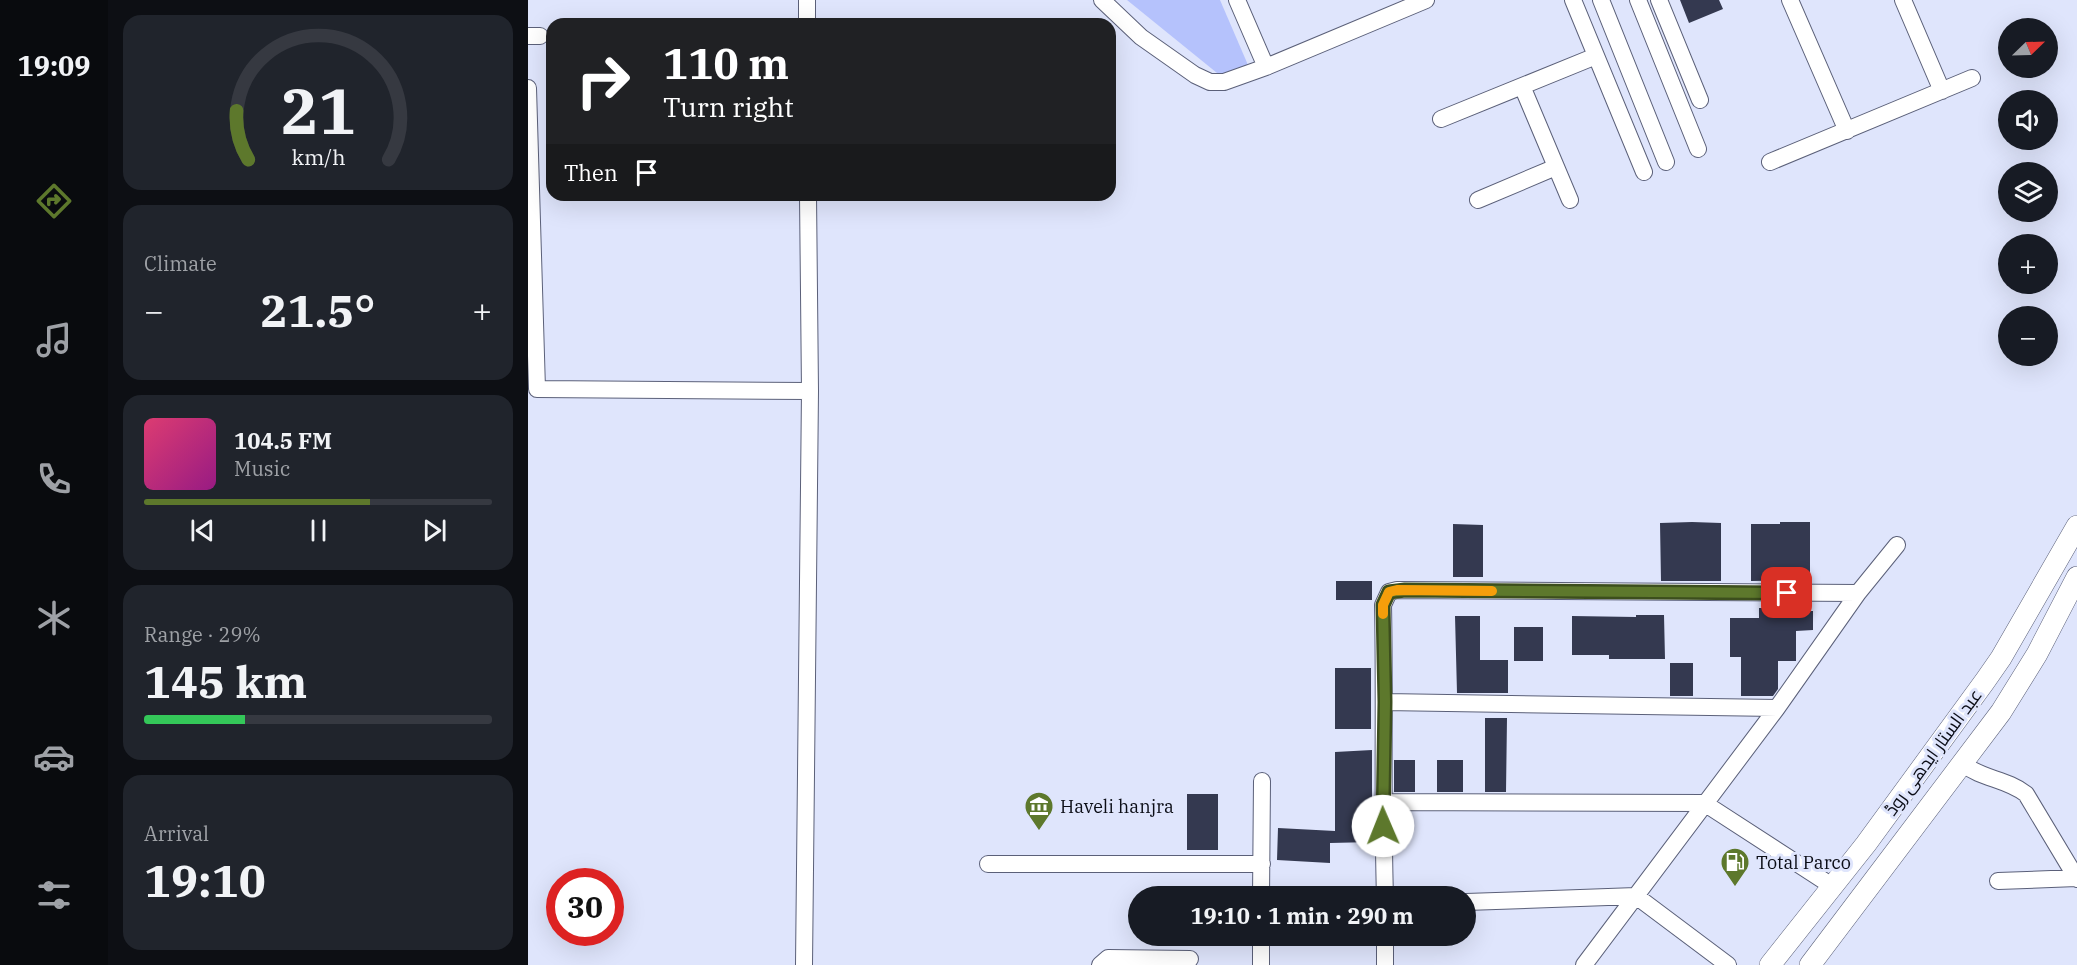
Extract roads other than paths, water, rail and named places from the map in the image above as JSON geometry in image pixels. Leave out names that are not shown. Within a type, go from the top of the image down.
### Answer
[{"type":"main road","name":"عبد الستار ایدھی روڈ","points":[[1770,965],[1866,844],[1985,681],[2001,658],[2077,526]]},
{"type":"main road","name":"عبد الستار ایدھی روڈ","points":[[1810,965],[2001,712],[2068,607],[2077,577]]},
{"type":"main road","points":[[2037,597],[2068,607]]},
{"type":"street","points":[[807,0],[807,18]]},
{"type":"street","points":[[1102,0],[1141,37],[1195,75],[1210,82],[1224,82],[1266,67],[1426,0]]},
{"type":"street","points":[[1237,0],[1266,67]]},
{"type":"street","points":[[1573,0],[1644,172]]},
{"type":"street","points":[[1601,0],[1666,162]]},
{"type":"street","points":[[1638,0],[1698,149]]},
{"type":"street","points":[[1659,0],[1700,100]]},
{"type":"street","points":[[1790,0],[1847,131]]},
{"type":"street","points":[[1903,0],[1942,91]]},
{"type":"street","points":[[1441,120],[1596,56]]},
{"type":"street","points":[[1770,162],[1972,78]]},
{"type":"street","points":[[1522,86],[1570,200]]},
{"type":"street","points":[[528,88],[537,389],[810,391]]},
{"type":"street","points":[[1478,200],[1556,167]]},
{"type":"street","points":[[804,965],[810,391],[808,201]]},
{"type":"street","points":[[1584,965],[1777,708],[1858,593],[1897,545]]},
{"type":"street","points":[[1385,886],[1382,802],[1385,702],[1383,605],[1389,592],[1405,590],[1858,593]]},
{"type":"street","points":[[1385,702],[1777,708]]},
{"type":"street","points":[[1963,764],[1972,771],[2012,784],[2026,794],[2077,878],[1998,881]]},
{"type":"street","points":[[1261,886],[1262,781]]},
{"type":"street","points":[[1382,802],[1704,803],[1832,886]]},
{"type":"street","points":[[988,864],[1262,864]]},
{"type":"street","points":[[1476,902],[1636,896],[1728,965]]},
{"type":"street","points":[[1261,946],[1261,965]]},
{"type":"street","points":[[1385,946],[1385,965]]},
{"type":"street","points":[[1100,965],[1108,958],[1167,962],[1190,959]]},
{"type":"place","name":"Haveli hanjra","points":[[1039,832]]},
{"type":"place","name":"Total Parco","points":[[1735,888]]}]
